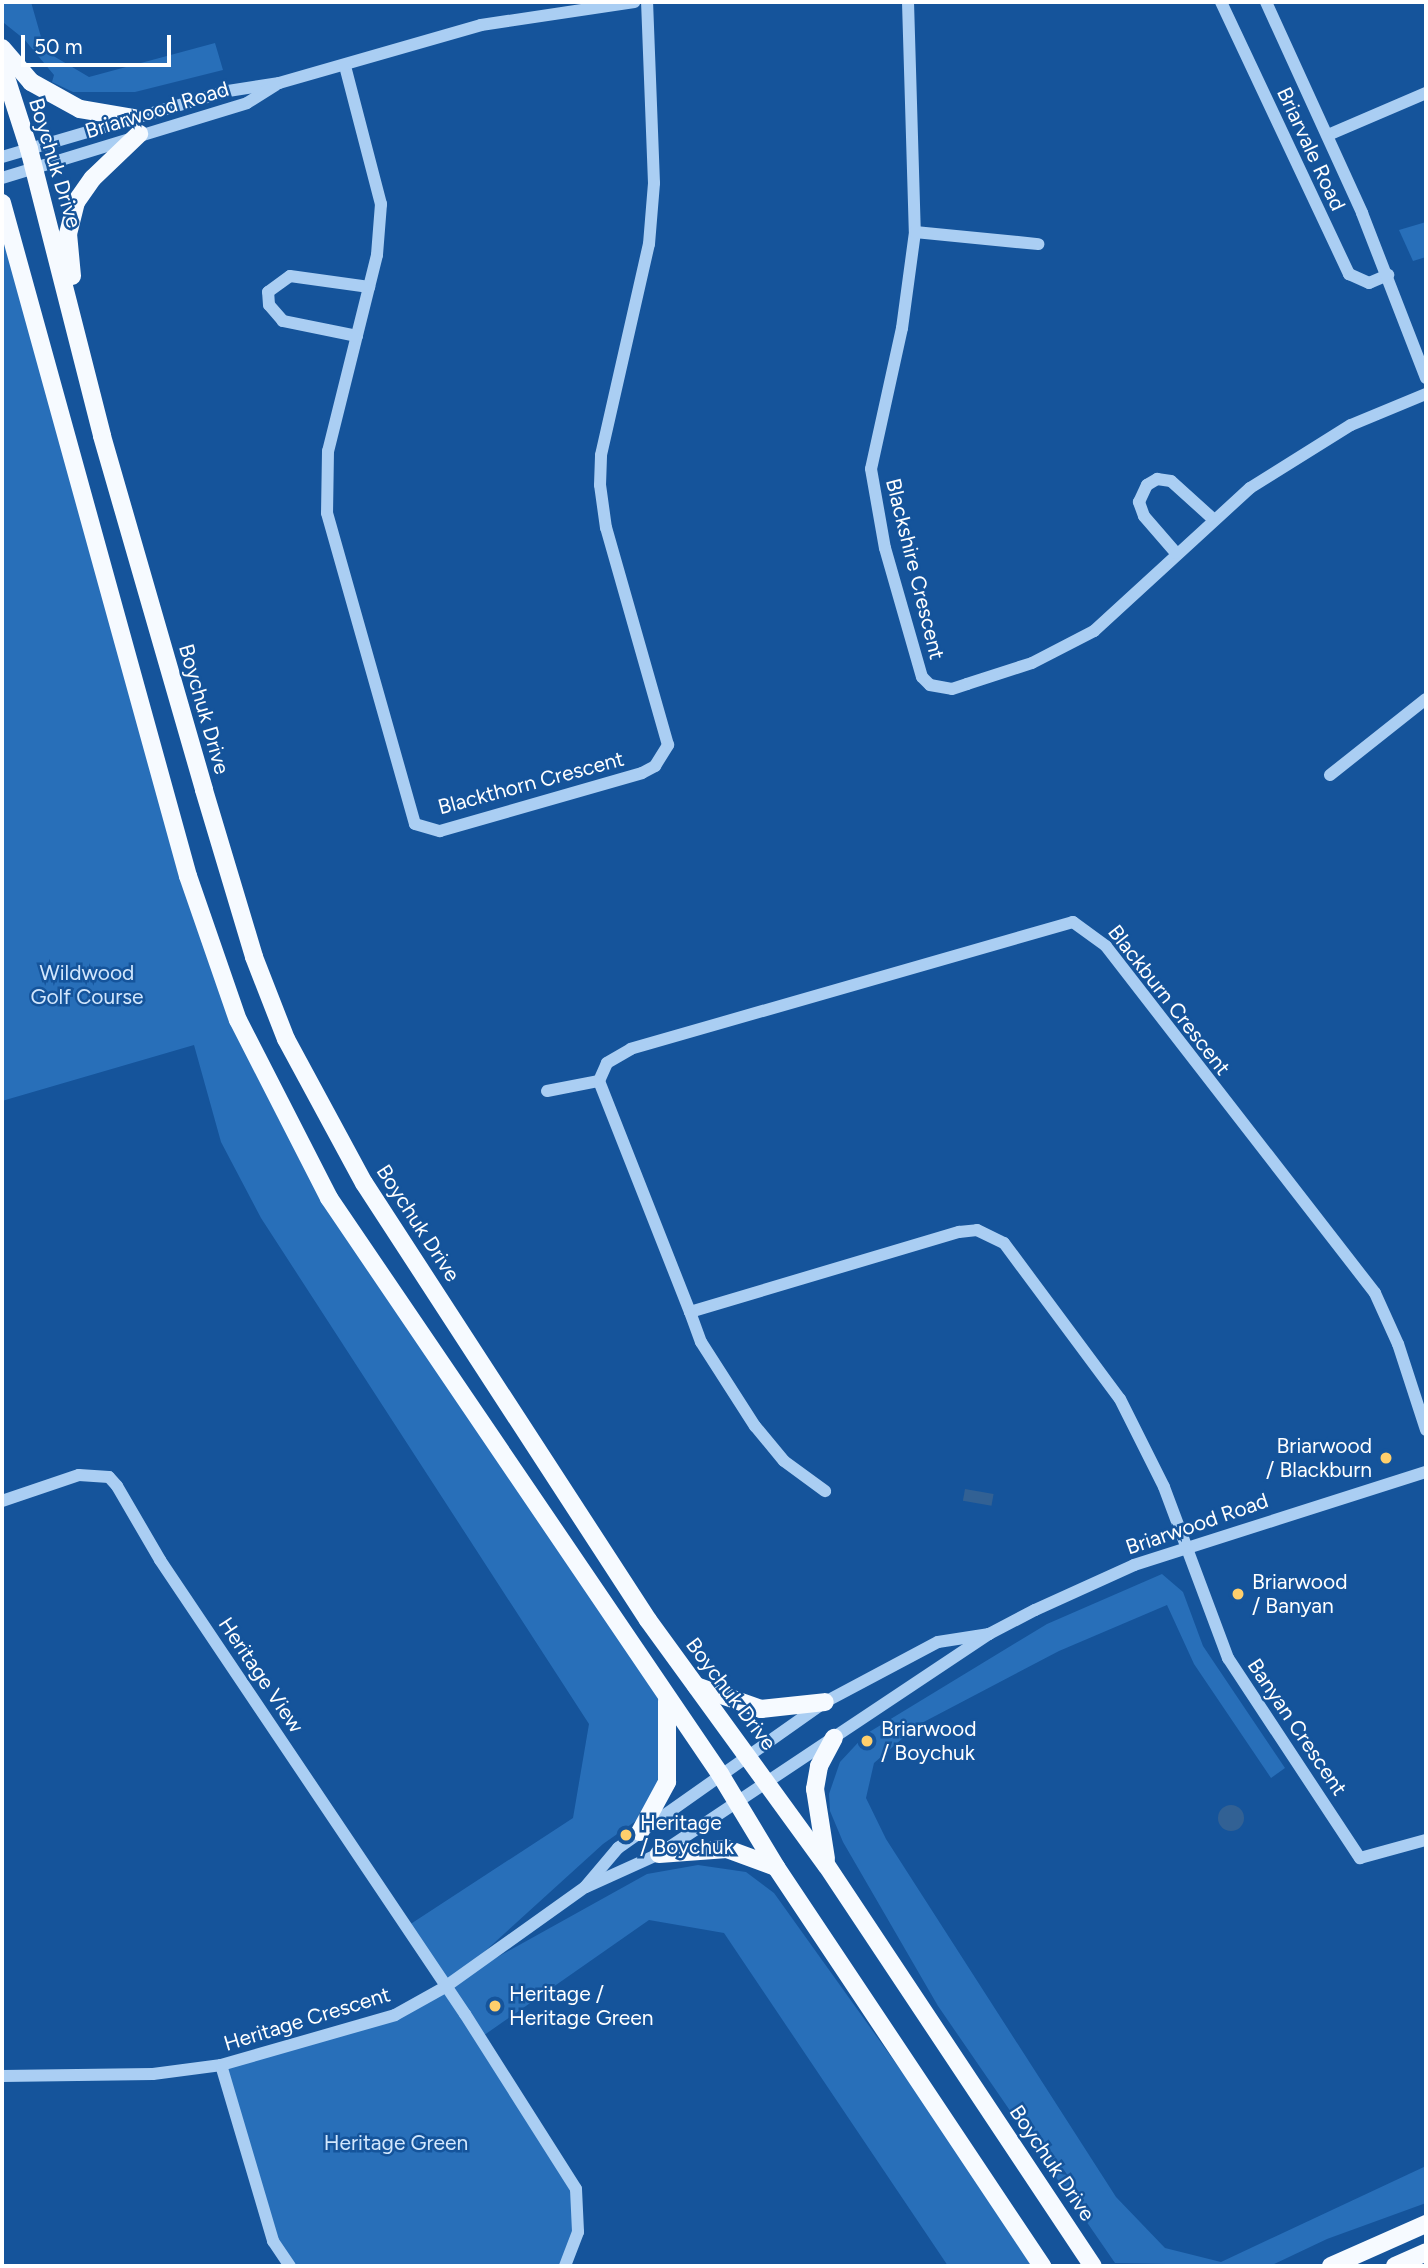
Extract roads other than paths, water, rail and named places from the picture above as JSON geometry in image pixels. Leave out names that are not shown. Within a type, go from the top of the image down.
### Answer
[{"type":"main road","points":[[2,48],[31,82],[68,102],[136,126],[93,178],[71,217],[77,324]]},
{"type":"main road","name":"Boychuk Drive","points":[[2,65],[35,168],[77,324],[102,436],[204,790],[254,957],[286,1039],[364,1183],[648,1620],[827,1866],[1093,2266]]},
{"type":"main road","points":[[2,203],[188,876],[238,1020],[329,1198],[667,1701],[719,1774],[776,1867],[1042,2266]]},
{"type":"main road","points":[[696,1685],[761,1709],[824,1702]]},
{"type":"main road","points":[[640,1832],[667,1782],[667,1701]]},
{"type":"main road","points":[[827,1866],[814,1789],[819,1766],[834,1738]]},
{"type":"main road","points":[[659,1854],[727,1849],[776,1867]]},
{"type":"main road","points":[[1331,2266],[1426,2224]]},
{"type":"main road","points":[[1395,2266],[1426,2252]]},
{"type":"street","name":"Briarwood Road","points":[[2,157],[247,103],[279,83],[481,25],[634,2]]},
{"type":"street","name":"Blackthorn Crescent","points":[[345,66],[381,204],[377,255],[328,451],[327,513],[415,824],[440,831],[654,766],[668,745],[606,528],[600,485],[601,455],[649,244],[654,183],[647,2]]},
{"type":"street","name":"Blackshire Crescent","points":[[908,2],[915,232],[902,328],[870,469],[885,548],[922,677],[940,689],[952,689],[1032,663],[1094,631],[1213,519],[1304,451],[1426,394]]},
{"type":"street","name":"Briarvale Road","points":[[1221,2],[1349,274],[1369,283],[1388,275]]},
{"type":"street","name":"Briarvale Road","points":[[1266,2],[1328,135],[1388,275],[1426,378]]},
{"type":"street","points":[[1328,135],[1426,93]]},
{"type":"street","name":"Briarwood Road","points":[[2,178],[35,168],[136,126]]},
{"type":"street","points":[[915,232],[1038,244]]},
{"type":"street","points":[[357,336],[282,321],[269,305],[268,292],[289,276],[369,287]]},
{"type":"street","points":[[1176,553],[1144,516],[1139,502],[1147,485],[1157,479],[1171,481],[1213,519]]},
{"type":"street","points":[[1330,775],[1426,699]]},
{"type":"street","name":"Blackburn Crescent","points":[[599,1081],[607,1062],[631,1049],[1073,922],[1106,946],[1375,1293],[1398,1344],[1426,1430]]},
{"type":"street","points":[[547,1091],[599,1081],[701,1342],[755,1426],[784,1461],[825,1491]]},
{"type":"street","points":[[690,1312],[959,1232],[991,1234],[1018,1260],[1120,1399],[1164,1488],[1186,1547]]},
{"type":"street","name":"Briarwood Road","points":[[736,1802],[989,1634],[1134,1565],[1426,1472]]},
{"type":"street","name":"Heritage View","points":[[2,1501],[79,1475],[109,1477],[117,1486],[159,1560],[445,1987]]},
{"type":"street","name":"Banyan Crescent","points":[[1186,1547],[1228,1658],[1360,1858],[1426,1840]]},
{"type":"street","name":"Briarwood Road","points":[[719,1774],[824,1702],[937,1642],[989,1634]]},
{"type":"street","name":"Heritage Crescent","points":[[585,1887],[618,1848],[719,1774]]},
{"type":"street","name":"Heritage Crescent","points":[[2,2076],[153,2074],[221,2065],[395,2015],[445,1987],[585,1887],[659,1854],[736,1802]]},
{"type":"street","points":[[445,1987],[576,2189],[578,2232],[565,2266]]},
{"type":"street","points":[[221,2065],[273,2241],[290,2266]]},
{"type":"place","name":"Briarwood / Blackburn","points":[[1386,1458]]},
{"type":"place","name":"Briarwood / Banyan","points":[[1238,1594]]},
{"type":"place","name":"Briarwood / Boychuk","points":[[867,1741]]},
{"type":"place","name":"Heritage / Boychuk","points":[[626,1835]]},
{"type":"place","name":"Heritage / Heritage Green","points":[[495,2006]]},
{"type":"park label","name":"Wildwood Golf Course","points":[[87,985]]},
{"type":"park label","name":"Heritage Green","points":[[396,2143]]}]
